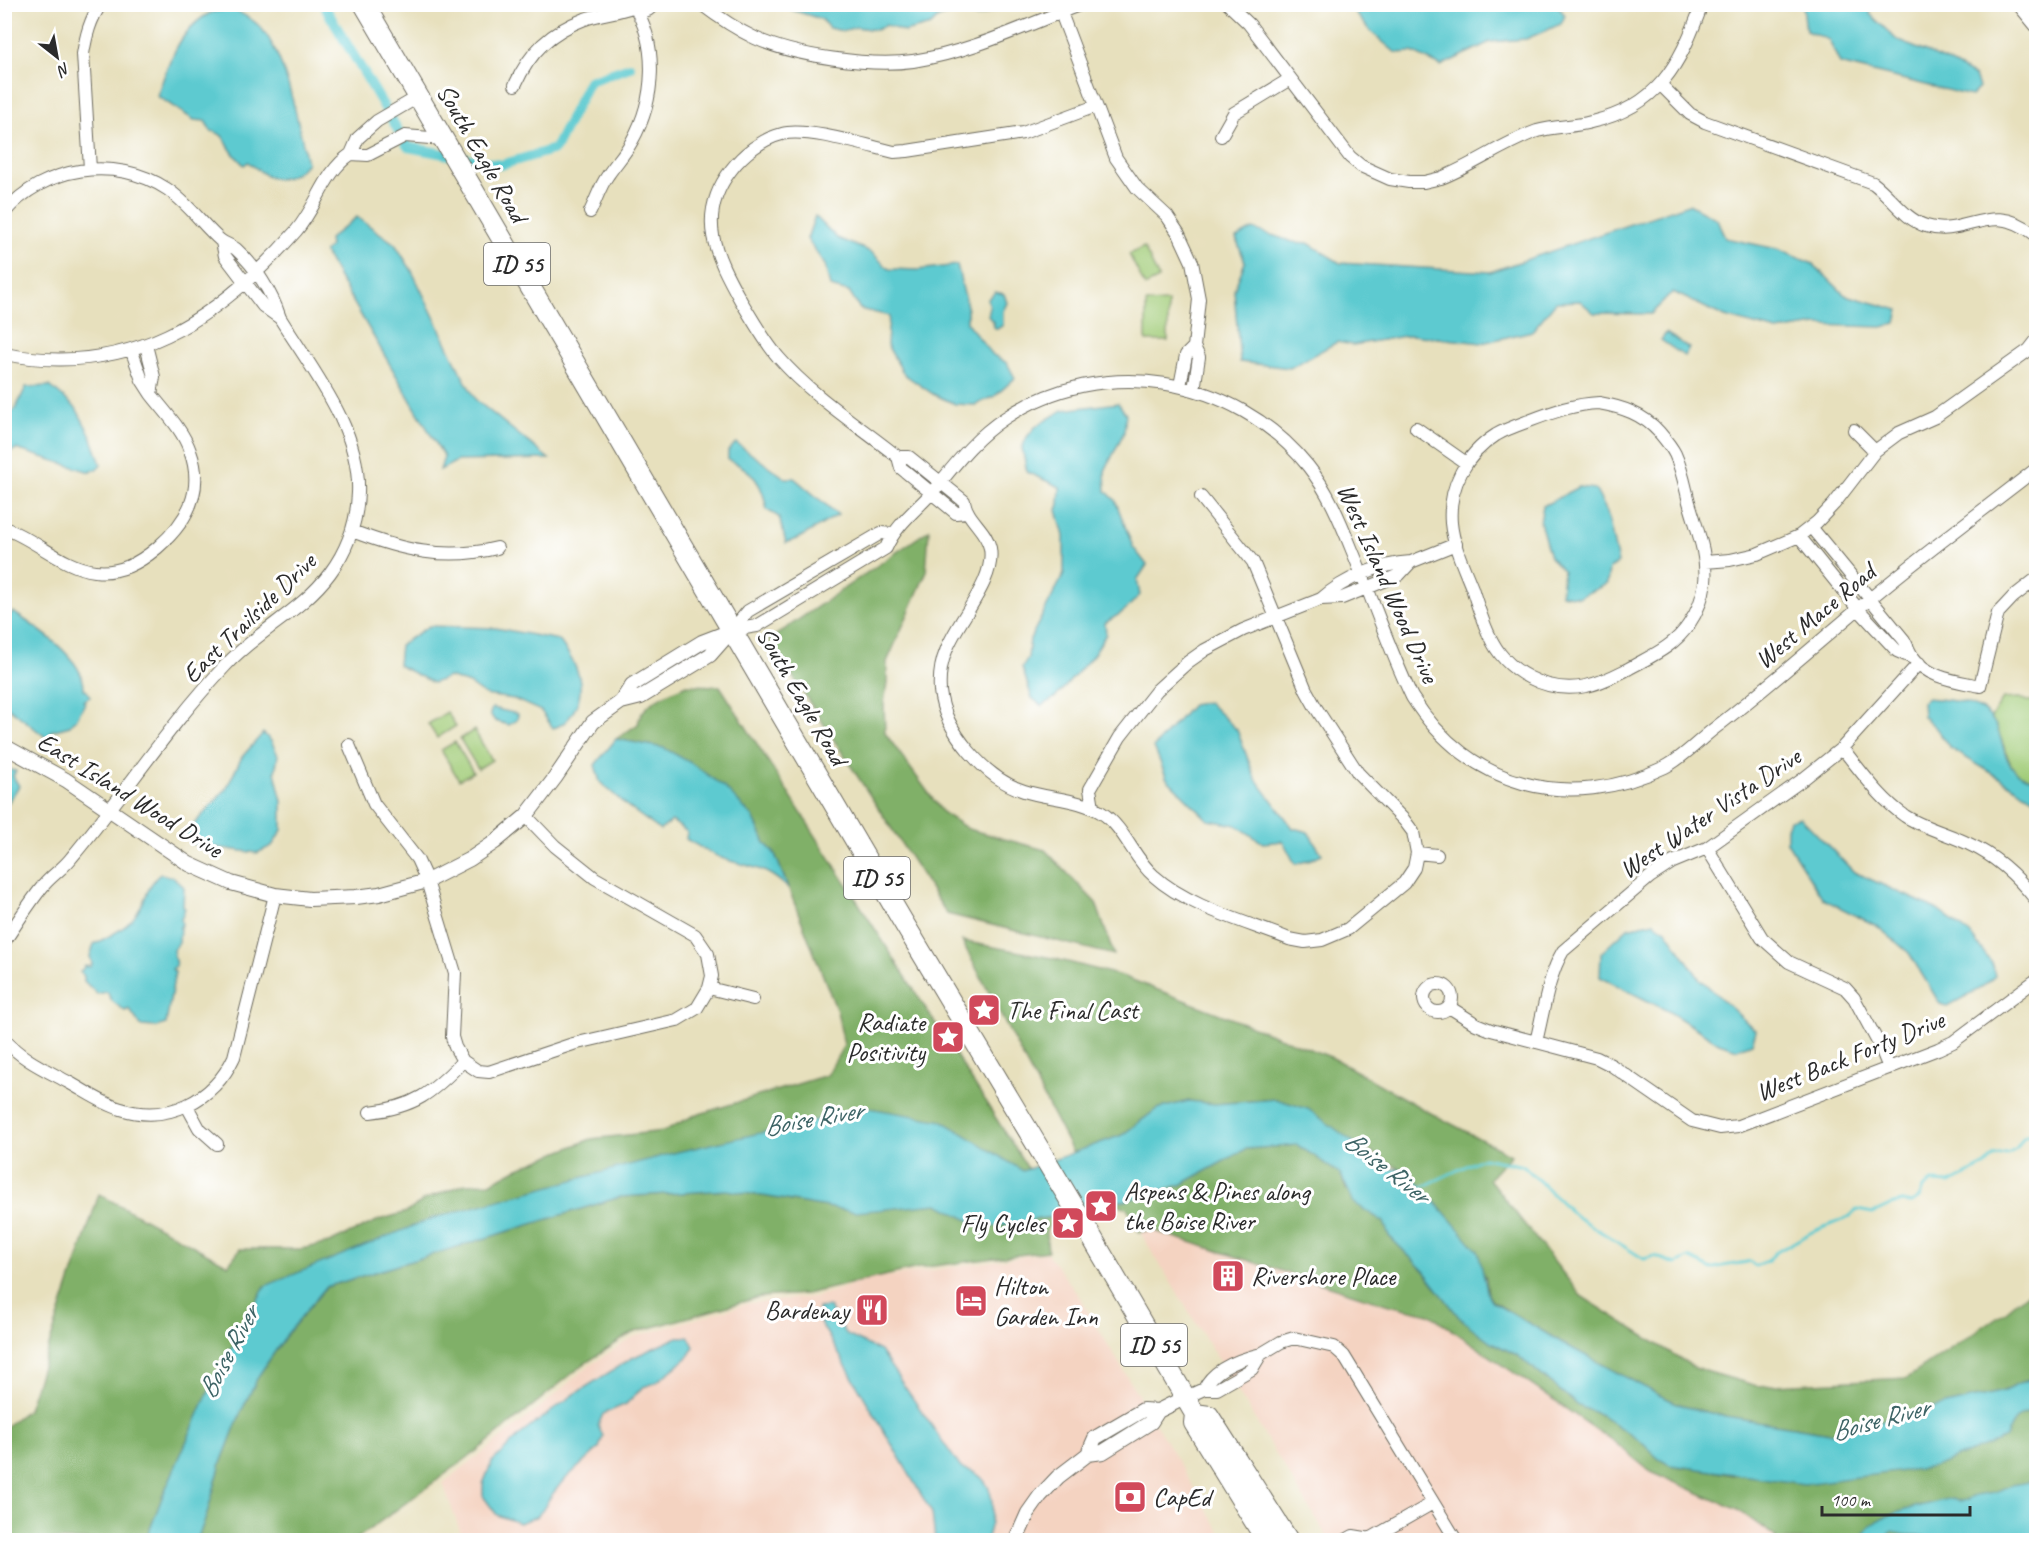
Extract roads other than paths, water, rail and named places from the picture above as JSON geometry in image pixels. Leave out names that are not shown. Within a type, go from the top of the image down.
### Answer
[{"type":"highway","name":"South Eagle Road","points":[[364,4],[902,920],[1080,1217],[1190,1406],[1194,1423],[1265,1537]]},
{"type":"highway","name":"South Eagle Road","points":[[1190,1406],[1209,1416],[1288,1540]]},
{"type":"street","points":[[90,169],[83,54],[92,20],[101,4]]},
{"type":"street","points":[[515,85],[534,52],[565,29],[586,19],[637,5],[648,10],[655,4]]},
{"type":"street","points":[[701,4],[718,17],[756,39],[786,49],[855,61],[883,62],[911,62],[964,49],[1011,33],[1060,8],[1082,4]]},
{"type":"street","points":[[1228,4],[1249,24],[1350,157],[1374,173],[1408,182],[1424,182],[1447,176],[1536,132],[1590,123],[1618,114],[1646,98],[1677,63],[1685,49],[1702,4]]},
{"type":"street","points":[[2018,4],[2037,26]]},
{"type":"street","points":[[590,212],[607,176],[633,140],[648,96],[651,74],[648,42],[637,5]]},
{"type":"street","points":[[1060,8],[1116,158],[1137,188],[1167,216],[1185,244],[1192,262],[1199,299],[1194,347],[1199,357],[1194,390]]},
{"type":"street","points":[[1221,136],[1234,113],[1290,79]]},
{"type":"street","points":[[1660,84],[1690,114],[1705,122],[1873,183],[1907,215],[1926,226],[1939,229],[1989,219],[2007,219],[2025,226],[2037,235]]},
{"type":"street","points":[[4,354],[38,358],[75,358],[132,349],[146,345],[201,318],[245,282],[296,230],[309,213],[333,171],[351,154],[358,138],[376,121],[418,97]]},
{"type":"street","points":[[966,512],[956,513],[931,493],[901,468],[898,457],[810,388],[778,358],[724,271],[714,243],[712,224],[713,208],[718,191],[735,164],[761,142],[783,134],[798,132],[813,134],[894,152],[907,151],[1023,133],[1096,106]]},
{"type":"street","points":[[351,154],[368,155],[405,136],[443,139]]},
{"type":"street","points":[[4,213],[36,186],[70,172],[112,169],[148,178],[165,187],[189,206],[222,242],[235,248],[256,271],[274,299],[280,318]]},
{"type":"street","points":[[222,242],[225,256],[263,306],[280,318]]},
{"type":"street","name":"East Trailside Drive","points":[[4,942],[43,885],[71,859],[108,809],[227,664],[320,587],[338,561],[352,531],[357,506],[358,480],[353,446],[344,424],[280,318]]},
{"type":"street","points":[[1705,562],[1730,561],[1757,554],[1799,536],[1834,504],[1875,451],[1899,433],[1935,417],[2029,350],[2037,341]]},
{"type":"street","points":[[146,345],[154,377],[151,394]]},
{"type":"street","points":[[1180,386],[1186,355],[1194,347]]},
{"type":"street","points":[[4,528],[29,538],[74,565],[92,571],[106,572],[135,565],[171,536],[184,521],[195,490],[195,470],[190,450],[142,380],[132,349]]},
{"type":"street","name":"West Island Wood Drive","points":[[732,630],[757,626],[886,548],[892,534],[931,493],[968,448],[992,427],[1018,410],[1051,394],[1085,385],[1119,381],[1148,381],[1180,386],[1235,406],[1249,414],[1268,427],[1298,454],[1315,475],[1328,495],[1412,697],[1434,728],[1462,754],[1503,777],[1534,786],[1575,790],[1615,785]]},
{"type":"street","points":[[1599,403],[1630,411],[1645,419],[1658,431],[1675,455],[1705,562],[1702,598],[1695,615],[1684,631],[1664,650],[1604,681],[1586,686],[1560,687],[1534,681],[1513,668],[1499,653],[1489,636],[1451,525],[1451,502],[1456,483],[1466,463],[1480,447],[1497,434],[1566,407],[1599,403]]},
{"type":"street","points":[[1416,428],[1466,463]]},
{"type":"street","points":[[1854,430],[1875,451]]},
{"type":"street","points":[[898,457],[909,457],[964,501],[966,512],[984,533],[990,547],[990,563],[985,578],[951,638],[942,663],[940,693],[948,720],[955,732],[981,763],[1005,782],[1021,790],[1093,807],[1114,823],[1136,857],[1153,875],[1172,890],[1195,902],[1289,939],[1305,942],[1322,940],[1348,929],[1404,883],[1414,868],[1417,853],[1413,832],[1404,819],[1358,773],[1316,708],[1306,690],[1253,562],[1201,497]]},
{"type":"street","name":"West Mace Road","points":[[1615,785],[1667,766],[1746,704],[1870,598],[2037,469]]},
{"type":"street","points":[[1811,527],[1904,640],[1916,661]]},
{"type":"street","points":[[352,531],[384,543],[429,553],[474,554],[497,548]]},
{"type":"street","points":[[1799,536],[1858,609],[1897,651],[1930,672],[1980,686],[1998,613],[2013,597],[2037,579]]},
{"type":"street","points":[[1093,807],[1090,789],[1099,771],[1132,721],[1157,690],[1188,662],[1205,650],[1243,630],[1321,599],[1337,585],[1392,563],[1411,562],[1456,544]]},
{"type":"street","points":[[1321,599],[1342,598],[1368,589],[1399,575],[1411,562]]},
{"type":"street","points":[[1830,574],[1842,564]]},
{"type":"street","name":"East Island Wood Drive","points":[[4,746],[57,775],[189,864],[231,883],[275,895],[310,899],[379,894],[427,881],[470,859],[495,842],[526,816],[593,723],[621,702],[641,697],[710,655],[732,630]]},
{"type":"street","name":"West Water Vista Drive","points":[[1536,1042],[1553,973],[1563,951],[1661,868],[1707,848],[1802,780],[1842,748],[1916,661]]},
{"type":"street","points":[[348,746],[374,804],[417,859],[427,881],[453,962],[455,984],[452,1037],[463,1062],[478,1071],[489,1072],[573,1044],[677,1020],[697,1008],[705,999],[712,976],[708,954],[695,935],[595,878],[555,846],[526,816]]},
{"type":"street","points":[[1842,748],[1891,805],[1907,817],[1986,853],[2006,867],[2037,900]]},
{"type":"street","points":[[1707,848],[1762,938],[1789,962],[1845,988],[1854,998],[1889,1068]]},
{"type":"street","points":[[1417,853],[1437,855]]},
{"type":"street","points":[[4,1039],[16,1052],[31,1062],[119,1109],[139,1114],[157,1114],[198,1101],[216,1086],[234,1057],[275,895]]},
{"type":"street","name":"West Back Forty Drive","points":[[1536,1042],[1597,1058],[1611,1065],[1701,1125],[1720,1128],[1738,1126],[1953,1042],[2037,980]]},
{"type":"street","points":[[709,988],[753,999]]},
{"type":"street","points":[[1449,1007],[1468,1020],[1491,1030],[1536,1042]]},
{"type":"street","points":[[370,1112],[394,1109],[417,1100],[440,1084],[463,1062]]},
{"type":"street","points":[[187,1106],[199,1128],[217,1144]]},
{"type":"street","points":[[1016,1540],[1028,1513],[1041,1494],[1058,1477],[1088,1454],[1103,1452],[1151,1422],[1158,1411],[1190,1406],[1204,1389],[1217,1389],[1252,1369],[1261,1354],[1281,1342],[1294,1338],[1334,1347],[1344,1356],[1456,1540]]},
{"type":"street","points":[[1346,1540],[1353,1536],[1370,1540],[1433,1503]]},
{"type":"water","points":[[1011,4],[976,17],[958,11],[938,18],[931,25],[904,32],[886,25],[876,30],[856,27],[843,31],[829,28],[821,19],[783,5]]},
{"type":"water","points":[[1556,4],[1565,15],[1561,24],[1526,39],[1490,42],[1441,66],[1412,52],[1396,53],[1370,31],[1349,5]]},
{"type":"water","points":[[1803,5],[1871,5],[1870,14],[1897,40],[1947,61],[1975,76],[1979,88],[1971,96],[1840,64],[1829,40],[1806,31]]},
{"type":"water","points":[[234,9],[255,22],[267,36],[276,51],[290,89],[307,163],[299,171],[285,178],[268,177],[248,162],[244,165],[224,138],[211,131],[205,121],[194,120],[157,96],[176,49],[190,28],[210,13]]},
{"type":"water","points":[[1689,204],[1717,219],[1725,238],[1777,249],[1813,264],[1845,295],[1899,310],[1896,323],[1882,327],[1817,325],[1777,331],[1725,317],[1673,292],[1651,314],[1594,313],[1580,301],[1556,302],[1532,331],[1482,343],[1411,335],[1353,345],[1337,342],[1290,368],[1240,362],[1234,290],[1245,262],[1236,238],[1253,229],[1293,242],[1308,243],[1340,263],[1490,272]]},
{"type":"water","points":[[815,216],[837,238],[871,252],[889,269],[918,270],[957,265],[967,306],[967,323],[993,355],[1007,363],[1015,378],[995,396],[975,405],[955,404],[933,394],[904,374],[887,345],[889,316],[860,309],[849,292],[830,287],[825,265],[807,239]]},
{"type":"water","points":[[357,217],[395,244],[412,271],[476,400],[549,459],[457,461],[440,470],[444,457],[324,252],[330,247],[329,239]]},
{"type":"water","points":[[995,292],[1004,294],[1007,303],[1003,311],[1003,325],[997,329],[988,316],[990,307],[988,299]]},
{"type":"water","points":[[1666,333],[1689,348],[1684,356],[1661,340]]},
{"type":"water","points":[[50,386],[76,408],[91,436],[101,464],[97,469],[90,472],[16,449],[5,454],[5,413],[15,410],[26,387]]},
{"type":"water","points":[[1118,403],[1126,414],[1124,432],[1105,471],[1106,491],[1115,500],[1133,547],[1147,565],[1137,580],[1140,595],[1123,612],[1105,623],[1106,634],[1094,654],[1056,697],[1042,706],[1032,698],[1022,667],[1028,658],[1030,639],[1064,574],[1064,536],[1057,510],[1060,487],[1027,472],[1022,448],[1036,426],[1063,410]]},
{"type":"water","points":[[736,443],[785,478],[794,478],[838,515],[786,543],[779,517],[767,510],[763,493],[755,479],[744,468],[728,460],[728,451]]},
{"type":"water","points":[[1579,487],[1595,489],[1607,512],[1618,563],[1609,569],[1607,584],[1579,597],[1561,594],[1563,570],[1550,557],[1540,522],[1543,506]]},
{"type":"water","points":[[4,612],[10,615],[13,612],[58,645],[77,666],[84,689],[90,697],[83,701],[85,703],[70,726],[51,731],[48,739],[5,705]]},
{"type":"water","points":[[429,626],[496,628],[559,640],[572,660],[579,678],[579,697],[574,710],[565,722],[553,728],[541,711],[514,699],[485,695],[469,684],[449,677],[433,683],[398,665],[400,645]]},
{"type":"water","points":[[1927,698],[1969,704],[1982,710],[1991,718],[1997,728],[2007,759],[2013,768],[2022,775],[2036,780],[2036,800],[1950,748],[1936,728],[1923,716],[1922,702]]},
{"type":"water","points":[[1208,702],[1237,730],[1255,778],[1293,828],[1308,832],[1322,854],[1295,864],[1283,841],[1263,843],[1236,825],[1208,820],[1167,779],[1154,747],[1192,705]]},
{"type":"water","points":[[492,708],[518,714],[517,720],[509,725],[495,721],[490,714]]},
{"type":"water","points":[[263,733],[271,741],[278,755],[275,772],[282,801],[282,830],[272,846],[257,853],[192,844],[185,834],[226,789],[242,757]]},
{"type":"water","points":[[616,739],[664,748],[691,763],[724,787],[753,817],[765,843],[775,854],[788,888],[772,875],[724,859],[686,839],[687,832],[672,821],[660,830],[627,806],[600,782],[595,765]]},
{"type":"water","points":[[5,769],[16,771],[13,776],[19,786],[5,807]]},
{"type":"water","points":[[1800,817],[1854,872],[1936,909],[1970,934],[1991,962],[1995,976],[1981,988],[1948,1006],[1940,1004],[1909,953],[1877,926],[1823,899],[1787,842],[1787,828],[1790,820]]},
{"type":"water","points":[[160,874],[173,877],[184,887],[183,906],[185,908],[181,920],[179,943],[173,950],[176,966],[172,969],[175,972],[166,1024],[156,1027],[141,1026],[129,1009],[125,1011],[112,1001],[107,992],[97,994],[84,981],[84,976],[80,972],[85,966],[90,967],[92,964],[90,956],[94,944],[119,930],[135,916],[150,886]]},
{"type":"water","points":[[1654,922],[1666,930],[1699,978],[1756,1031],[1752,1043],[1737,1049],[1719,1043],[1668,1011],[1600,977],[1601,953],[1628,928]]},
{"type":"water","points":[[1276,1099],[1308,1109],[1353,1142],[1360,1153],[1378,1165],[1402,1170],[1417,1181],[1478,1251],[1488,1295],[1492,1302],[1566,1345],[1686,1407],[1719,1415],[1830,1433],[2004,1391],[2036,1376],[2036,1411],[2025,1413],[2016,1419],[2006,1438],[1934,1467],[1804,1484],[1670,1465],[1659,1459],[1640,1441],[1601,1415],[1579,1406],[1517,1355],[1491,1342],[1459,1317],[1424,1271],[1389,1236],[1384,1222],[1354,1203],[1341,1175],[1297,1145],[1246,1149],[1180,1185],[1124,1201],[1098,1200],[1057,1216],[984,1228],[938,1204],[856,1212],[727,1190],[620,1197],[326,1287],[287,1334],[259,1375],[240,1414],[221,1463],[197,1540],[146,1540],[206,1397],[265,1286],[433,1218],[677,1152],[869,1108],[943,1121],[1023,1171],[1122,1135],[1157,1109],[1189,1101],[1215,1104]]},
{"type":"water","points":[[829,1307],[847,1335],[880,1351],[961,1468],[982,1478],[988,1486],[992,1518],[986,1540],[935,1540],[932,1513],[819,1320],[818,1308]]},
{"type":"water","points":[[678,1337],[689,1337],[694,1347],[687,1358],[655,1383],[643,1387],[626,1404],[603,1414],[598,1426],[603,1436],[599,1448],[562,1482],[538,1516],[519,1523],[497,1515],[483,1496],[483,1484],[492,1462],[521,1434],[573,1395],[632,1358]]},
{"type":"water","points":[[2029,1482],[2036,1484],[2036,1540],[1931,1540],[1927,1537],[1903,1535],[1894,1531],[1889,1532],[1887,1540],[1860,1540],[1870,1527],[1882,1518],[1911,1508],[1952,1498],[1960,1501],[1968,1500],[1975,1495]]},
{"type":"waterway","points":[[323,4],[408,147],[501,165],[555,149],[589,81],[630,67]]},
{"type":"waterway","name":"Boise River","points":[[1420,1188],[1483,1158],[1524,1166],[1574,1215],[1644,1259],[1654,1256],[1676,1264],[1689,1258],[1712,1269],[1750,1261],[1755,1266],[1768,1261],[1775,1253],[1812,1232],[1849,1217],[1857,1210],[1873,1213],[1890,1205],[1902,1202],[1912,1203],[1919,1198],[1923,1188],[1932,1182],[1950,1183],[1986,1165],[1994,1156],[2010,1153],[2017,1148],[2024,1137],[2036,1132]]},
{"type":"place","name":"The Final Cast","points":[[984,1010]]},
{"type":"place","name":"Radiate Positivity","points":[[948,1037]]},
{"type":"place","name":"Aspens & Pines along the Boise River","points":[[1101,1206]]},
{"type":"place","name":"Fly Cycles","points":[[1068,1223]]},
{"type":"place","name":"Rivershore Place","points":[[1228,1276]]},
{"type":"place","name":"Hilton Garden Inn","points":[[971,1301]]},
{"type":"place","name":"Bardenay","points":[[872,1310]]},
{"type":"place","name":"CapEd","points":[[1130,1497]]}]
